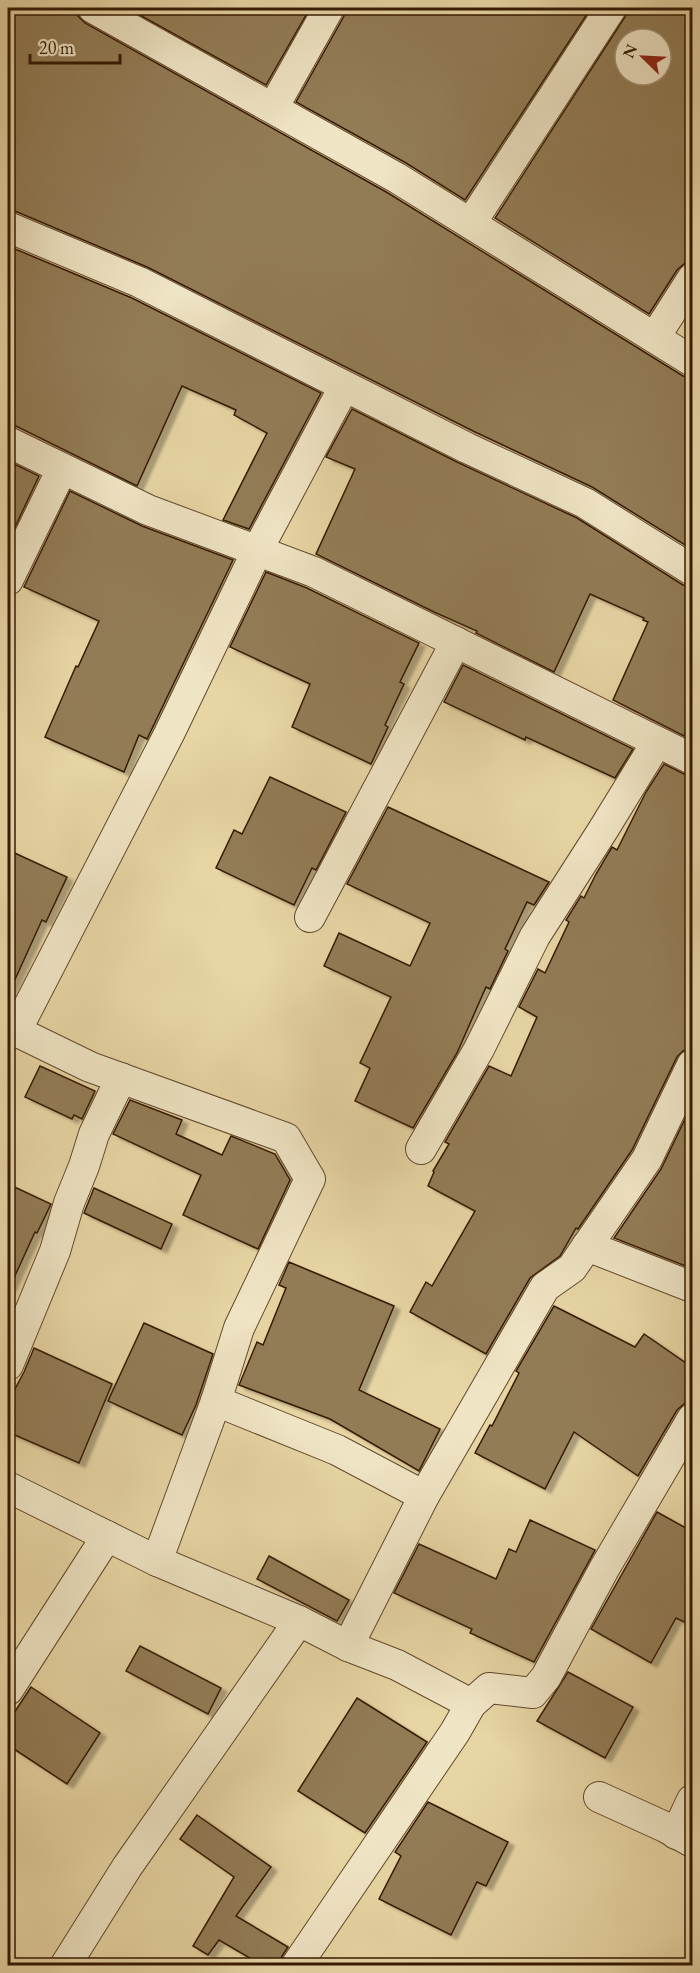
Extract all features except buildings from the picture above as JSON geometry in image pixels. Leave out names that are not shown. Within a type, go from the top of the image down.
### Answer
[{"type":"street","points":[[93,8],[397,178],[693,360]]},
{"type":"street","points":[[273,108],[329,8]]},
{"type":"street","points":[[471,223],[610,8]]},
{"type":"street","points":[[8,227],[139,282],[476,453],[585,503],[693,570]]},
{"type":"street","points":[[655,337],[693,279]]},
{"type":"street","points":[[157,1561],[216,1401],[239,1328],[310,1179],[286,1138],[90,1067],[12,1029],[169,734],[257,551],[344,387]]},
{"type":"street","points":[[8,442],[148,510],[314,572],[693,759]]},
{"type":"street","points":[[8,580],[62,469]]},
{"type":"street","points":[[310,917],[456,642]]},
{"type":"street","points":[[421,1149],[479,1049],[535,936],[657,742]]},
{"type":"street","points":[[348,1646],[424,1496],[545,1287],[572,1268],[647,1159],[693,1065]]},
{"type":"street","points":[[8,1365],[55,1251],[69,1203],[94,1134],[121,1078]]},
{"type":"street","points":[[587,1246],[693,1287]]},
{"type":"street","points":[[216,1401],[337,1450],[424,1496]]},
{"type":"street","points":[[296,1965],[471,1704],[489,1688],[533,1694],[546,1677],[604,1569],[693,1419]]},
{"type":"street","points":[[8,1487],[157,1561],[299,1621],[348,1646],[397,1665],[471,1704]]},
{"type":"street","points":[[8,1690],[107,1536]]},
{"type":"street","points":[[64,1965],[127,1867],[299,1621]]},
{"type":"street","points":[[599,1797],[684,1838],[693,1800]]}]
